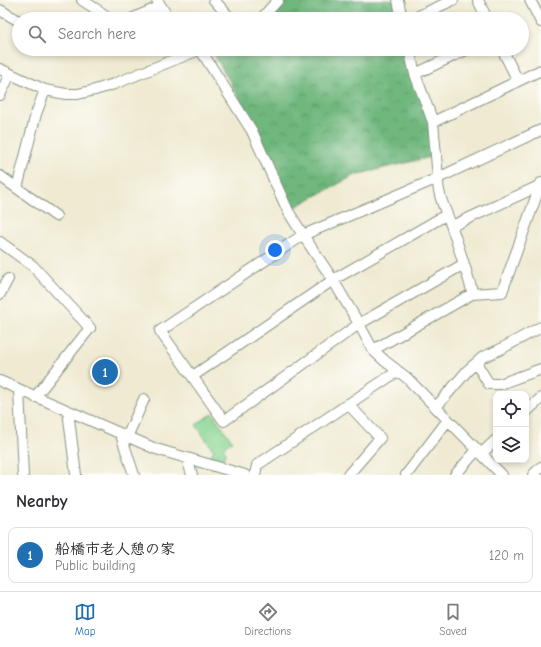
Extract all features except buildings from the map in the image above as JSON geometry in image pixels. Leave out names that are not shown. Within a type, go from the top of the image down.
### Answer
[{"type":"street","points":[[82,0],[100,12]]},
{"type":"street","points":[[214,0],[225,12]]},
{"type":"street","points":[[398,0],[401,12]]},
{"type":"street","points":[[427,12],[453,0]]},
{"type":"street","points":[[478,0],[484,12]]},
{"type":"street","points":[[530,0],[540,16]]},
{"type":"street","points":[[266,12],[275,1]]},
{"type":"street","points":[[143,12],[159,3],[165,12]]},
{"type":"street","points":[[0,10],[12,17]]},
{"type":"street","points":[[0,69],[45,90],[66,94],[78,94],[114,84],[184,56]]},
{"type":"street","points":[[205,56],[252,131],[288,211],[333,280],[373,350],[407,378],[502,475]]},
{"type":"street","points":[[411,56],[415,74],[433,122],[438,178],[437,186],[446,215],[452,226],[472,294]]},
{"type":"street","points":[[415,74],[453,56]]},
{"type":"street","points":[[506,56],[518,81]]},
{"type":"street","points":[[433,122],[541,70]]},
{"type":"street","points":[[0,95],[10,74]]},
{"type":"street","points":[[17,188],[36,114],[45,90]]},
{"type":"street","points":[[464,264],[359,324],[224,421],[160,331],[303,235],[438,178],[541,130]]},
{"type":"street","points":[[0,176],[56,216]]},
{"type":"street","points":[[452,226],[541,184]]},
{"type":"street","points":[[373,350],[472,294],[502,292],[541,184]]},
{"type":"street","points":[[193,376],[333,280],[446,215]]},
{"type":"street","points":[[0,242],[33,266],[90,328],[36,397]]},
{"type":"street","points":[[0,294],[8,279]]},
{"type":"street","points":[[436,407],[468,370],[476,363],[484,357],[541,327]]},
{"type":"street","points":[[476,363],[489,384],[500,384],[540,372]]},
{"type":"street","points":[[255,475],[258,465],[398,371]]},
{"type":"street","points":[[0,381],[156,450],[245,475]]},
{"type":"street","points":[[19,390],[24,475]]},
{"type":"street","points":[[529,409],[541,398]]},
{"type":"street","points":[[134,475],[124,436],[144,399]]},
{"type":"street","points":[[348,404],[380,438],[348,475]]},
{"type":"street","points":[[68,411],[76,475]]},
{"type":"street","points":[[406,475],[448,420]]},
{"type":"street","points":[[456,475],[479,452],[493,442]]},
{"type":"street","points":[[187,458],[192,475]]},
{"type":"street","points":[[533,475],[541,467]]},
{"type":"green space","points":[[282,0],[393,0],[396,12],[273,12]]},
{"type":"green space","points":[[215,56],[407,56],[429,124],[431,157],[355,175],[293,208],[257,129]]},
{"type":"green space","points":[[212,413],[232,441],[223,448],[226,452],[222,461],[208,458],[214,451],[196,425]]},
{"type":"place","name":"船橋市老人憩の家","points":[[105,372]]}]
